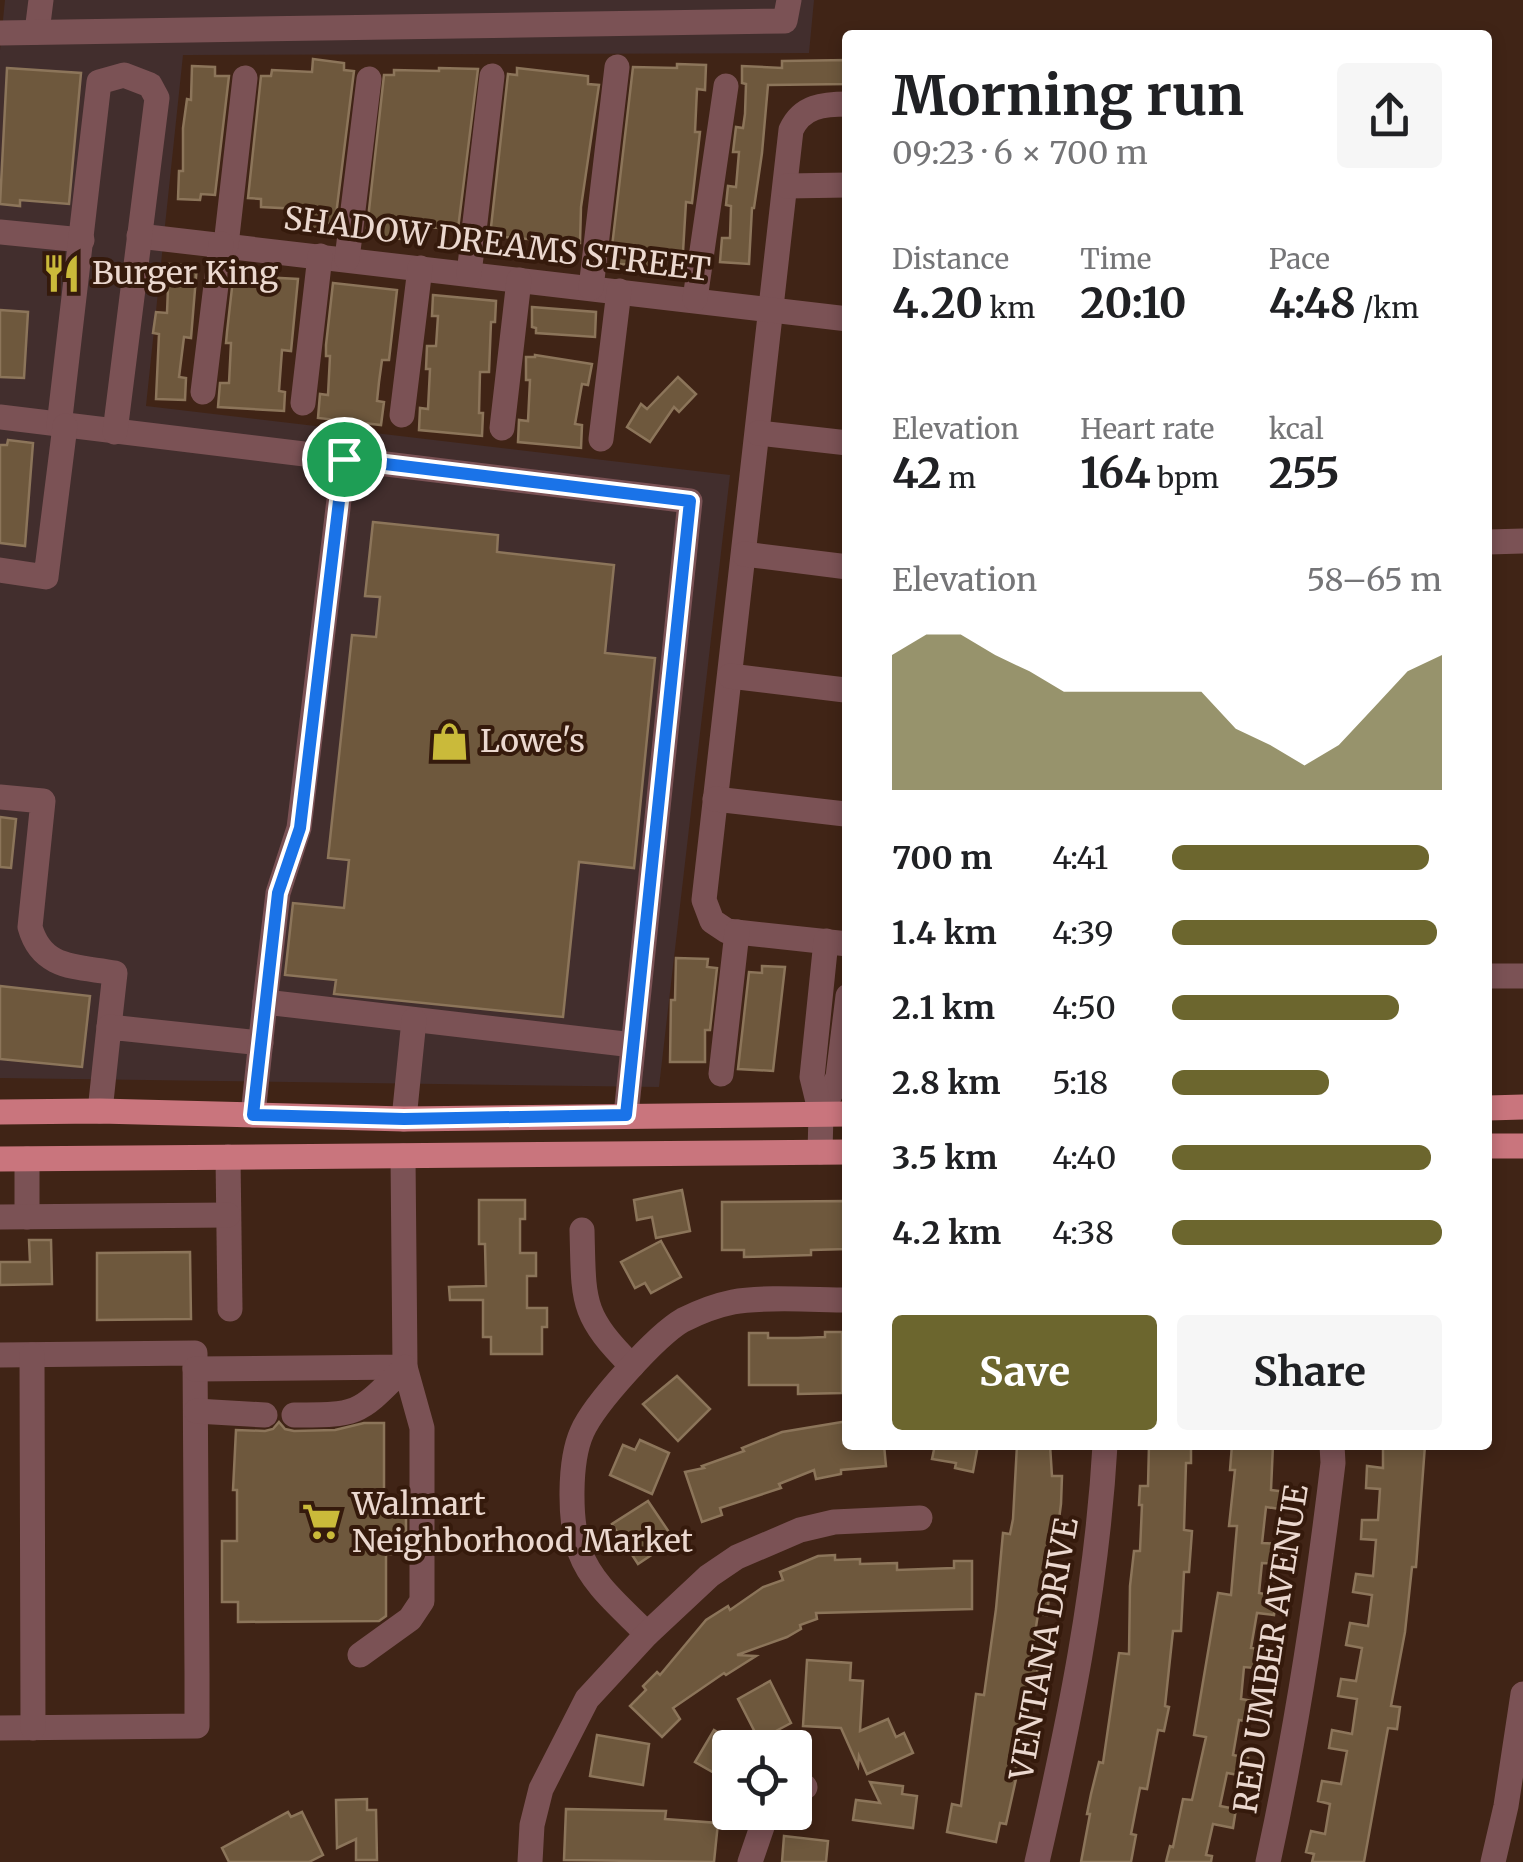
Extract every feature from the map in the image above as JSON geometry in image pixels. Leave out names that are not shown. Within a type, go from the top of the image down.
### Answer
[{"type":"main road","points":[[1492,1108],[1523,1108]]},
{"type":"main road","points":[[0,1112],[404,1119],[842,1114]]},
{"type":"main road","points":[[403,1156],[404,1119]]},
{"type":"main road","points":[[1492,1146],[1523,1146]]},
{"type":"main road","points":[[0,1159],[842,1152]]},
{"type":"street","points":[[37,32],[41,0]]},
{"type":"street","points":[[0,33],[611,12],[785,20],[789,0]]},
{"type":"street","points":[[591,288],[617,67]]},
{"type":"street","points":[[0,570],[46,576],[99,82],[124,75],[150,84],[157,98],[115,432]]},
{"type":"street","points":[[469,274],[492,76]]},
{"type":"street","points":[[204,392],[245,78]]},
{"type":"street","points":[[347,259],[369,78]]},
{"type":"street","points":[[695,299],[726,86]]},
{"type":"street","points":[[820,1152],[821,1114],[812,1076],[837,942],[719,927],[707,912],[704,888],[791,130],[796,120],[816,106],[842,104]]},
{"type":"street","points":[[787,186],[842,185]]},
{"type":"street","points":[[0,232],[82,240]]},
{"type":"street","name":"SHADOW DREAMS STREET","points":[[138,236],[842,317]]},
{"type":"street","points":[[302,404],[320,256]]},
{"type":"street","points":[[402,415],[420,268]]},
{"type":"street","points":[[502,428],[519,280]]},
{"type":"street","points":[[601,439],[618,291]]},
{"type":"street","points":[[0,418],[690,501],[626,1115]]},
{"type":"street","points":[[758,433],[842,442]]},
{"type":"street","points":[[253,1115],[278,893],[300,828],[344,459]]},
{"type":"street","points":[[1492,542],[1523,541]]},
{"type":"street","points":[[744,554],[842,566]]},
{"type":"street","points":[[730,676],[842,690]]},
{"type":"street","points":[[0,797],[43,801],[30,927],[36,947],[54,962],[115,973],[100,1111]]},
{"type":"street","points":[[715,799],[842,814]]},
{"type":"street","points":[[721,1074],[737,932]]},
{"type":"street","points":[[1492,976],[1523,976]]},
{"type":"street","points":[[266,1002],[633,1045]]},
{"type":"street","points":[[404,1119],[414,1020]]},
{"type":"street","points":[[109,1027],[261,1042]]},
{"type":"street","points":[[821,1114],[838,1077],[842,1045]]},
{"type":"street","points":[[360,1655],[410,1619],[422,1601],[422,1428],[405,1367],[403,1156]]},
{"type":"street","points":[[228,1157],[230,1309]]},
{"type":"street","points":[[27,1159],[27,1217]]},
{"type":"street","points":[[0,1218],[228,1216]]},
{"type":"street","points":[[582,1230],[588,1312],[601,1335],[632,1366]]},
{"type":"street","points":[[647,1634],[591,1576],[579,1550],[574,1523],[574,1464],[581,1434],[597,1405],[632,1366],[682,1321],[734,1301],[842,1300]]},
{"type":"street","points":[[0,1354],[196,1353],[197,1726],[0,1728]]},
{"type":"street","points":[[32,1354],[33,1728]]},
{"type":"street","points":[[196,1369],[405,1367]]},
{"type":"street","points":[[294,1415],[350,1413],[366,1406],[405,1367]]},
{"type":"street","points":[[196,1411],[266,1415]]},
{"type":"street","name":"VENTANA DRIVE","points":[[1037,1862],[1074,1702],[1101,1519],[1104,1450]]},
{"type":"street","name":"RED UMBER AVENUE","points":[[1268,1862],[1295,1738],[1316,1605],[1332,1450]]},
{"type":"street","points":[[530,1862],[532,1825],[541,1789],[587,1699],[647,1634],[709,1576],[737,1556],[800,1530],[834,1522],[920,1518]]},
{"type":"street","points":[[1493,1862],[1514,1806],[1523,1694]]},
{"type":"street","points":[[750,1862],[761,1830]]},
{"type":"shaded area","points":[[5,0],[814,0],[809,53],[183,55],[146,406],[730,475],[659,1087],[0,1078],[0,50]]},
{"type":"building","points":[[313,59],[344,63],[344,70],[354,71],[335,223],[321,223],[321,229],[298,228],[299,209],[261,207],[261,199],[248,198],[261,76],[271,76],[272,70],[312,72]]},
{"type":"building","points":[[842,60],[842,84],[768,85],[749,264],[720,262],[722,238],[730,238],[731,206],[726,205],[728,186],[736,187],[736,127],[743,128],[745,114],[742,66],[782,68],[782,61]]},
{"type":"building","points":[[677,64],[706,65],[705,90],[697,89],[695,132],[700,132],[692,203],[686,202],[683,252],[649,250],[649,265],[610,264],[633,67],[677,68]]},
{"type":"building","points":[[192,66],[215,67],[215,76],[229,76],[215,195],[201,194],[200,200],[178,199]]},
{"type":"building","points":[[7,68],[81,73],[69,204],[20,200],[20,206],[0,204]]},
{"type":"building","points":[[517,68],[588,76],[588,84],[599,85],[581,207],[580,243],[490,236],[508,74],[517,75]]},
{"type":"building","points":[[478,69],[458,229],[404,226],[403,239],[380,238],[381,228],[367,228],[384,75],[394,75],[394,70]]},
{"type":"building","points":[[169,264],[197,265],[191,338],[184,337],[179,377],[186,378],[185,400],[156,399],[159,334],[153,333],[156,312],[167,313]]},
{"type":"building","points":[[234,270],[263,274],[262,277],[298,279],[291,351],[282,350],[279,391],[285,392],[284,411],[218,407],[220,383],[229,383],[231,343],[226,343]]},
{"type":"building","points":[[333,283],[397,290],[389,360],[382,360],[379,382],[377,401],[384,402],[381,425],[318,418],[320,394],[328,395],[330,356],[326,356],[326,345]]},
{"type":"building","points":[[433,295],[496,301],[489,372],[480,372],[482,436],[419,430],[420,408],[428,409],[427,346],[436,346],[438,316],[432,316]]},
{"type":"building","points":[[532,307],[596,312],[595,337],[536,333],[532,327]]},
{"type":"building","points":[[0,310],[28,312],[24,378],[0,377]]},
{"type":"building","points":[[526,357],[592,364],[588,385],[582,384],[575,424],[582,425],[581,448],[518,442],[519,420],[528,421],[530,380],[526,380]]},
{"type":"building","points":[[678,377],[696,394],[679,412],[674,407],[650,442],[627,427],[641,404],[647,409]]},
{"type":"building","points":[[8,440],[33,443],[25,546],[0,543],[0,445],[7,445]]},
{"type":"building","points":[[373,522],[498,535],[497,552],[614,565],[605,653],[655,658],[634,868],[579,862],[563,1017],[334,994],[336,980],[285,975],[293,903],[344,908],[349,860],[328,858],[352,635],[376,637],[380,597],[365,596]]},
{"type":"building","points":[[0,817],[16,819],[11,868],[0,867]]},
{"type":"building","points":[[676,958],[708,959],[707,967],[717,968],[710,1030],[705,1030],[705,1062],[670,1062]]},
{"type":"building","points":[[762,966],[785,967],[773,1071],[738,1069],[749,972],[762,973]]},
{"type":"building","points":[[0,986],[90,996],[82,1067],[0,1059]]},
{"type":"building","points":[[682,1190],[690,1231],[656,1238],[652,1217],[637,1220],[634,1200]]},
{"type":"building","points":[[479,1200],[525,1200],[525,1219],[520,1219],[520,1253],[536,1253],[536,1276],[527,1276],[527,1308],[547,1308],[542,1354],[491,1354],[491,1337],[483,1337],[483,1300],[450,1300],[449,1287],[486,1286],[485,1244],[479,1244]]},
{"type":"building","points":[[842,1201],[842,1249],[811,1250],[811,1255],[744,1257],[744,1250],[722,1250],[722,1202]]},
{"type":"building","points":[[29,1240],[51,1240],[52,1284],[0,1285],[0,1262],[30,1262]]},
{"type":"building","points":[[661,1241],[681,1277],[651,1293],[645,1283],[635,1288],[621,1262]]},
{"type":"building","points":[[190,1252],[191,1319],[97,1320],[97,1253]]},
{"type":"building","points":[[825,1332],[842,1332],[842,1393],[798,1394],[798,1385],[749,1385],[749,1333],[768,1333],[768,1338],[798,1338],[825,1337]]},
{"type":"building","points":[[677,1376],[710,1409],[678,1441],[643,1404]]},
{"type":"building","name":"Walmart Neighborhood Market","points":[[279,1422],[294,1431],[384,1423],[384,1503],[406,1503],[406,1554],[386,1554],[386,1616],[379,1621],[238,1622],[238,1602],[222,1602],[222,1541],[237,1541],[237,1490],[233,1490],[236,1430],[265,1431]]},
{"type":"building","points":[[842,1422],[842,1450],[884,1450],[886,1466],[841,1470],[841,1474],[816,1479],[814,1470],[779,1484],[781,1488],[720,1508],[722,1515],[702,1522],[685,1472],[704,1468],[782,1432]]},
{"type":"building","points":[[640,1440],[669,1453],[652,1494],[610,1475],[623,1445],[635,1450]]},
{"type":"building","points":[[934,1450],[977,1450],[973,1472],[955,1468],[956,1463],[932,1459]]},
{"type":"building","points":[[1017,1450],[1050,1450],[1052,1476],[1062,1476],[1056,1542],[1052,1542],[1047,1565],[1047,1615],[1038,1614],[1033,1646],[1041,1647],[1037,1672],[1029,1712],[1023,1711],[1015,1759],[1019,1760],[1006,1824],[1000,1823],[996,1842],[947,1832],[952,1804],[961,1806],[976,1694],[984,1695],[1003,1533],[1010,1534]]},
{"type":"building","points":[[1149,1450],[1191,1450],[1191,1463],[1186,1463],[1184,1530],[1192,1531],[1189,1572],[1184,1572],[1181,1631],[1173,1631],[1165,1706],[1169,1707],[1164,1731],[1158,1730],[1147,1789],[1140,1788],[1131,1834],[1136,1835],[1131,1862],[1081,1862],[1091,1794],[1099,1762],[1103,1763],[1119,1653],[1129,1654],[1130,1586],[1134,1551],[1140,1551],[1140,1486],[1148,1486]]},
{"type":"building","points":[[1232,1450],[1273,1450],[1271,1490],[1288,1492],[1286,1510],[1266,1507],[1262,1543],[1282,1544],[1280,1564],[1262,1563],[1259,1593],[1276,1596],[1274,1615],[1257,1613],[1251,1648],[1267,1650],[1265,1669],[1244,1667],[1241,1699],[1259,1702],[1256,1723],[1239,1720],[1233,1755],[1248,1758],[1244,1776],[1227,1773],[1220,1806],[1236,1809],[1233,1828],[1213,1824],[1206,1855],[1212,1856],[1211,1862],[1166,1862],[1183,1799],[1192,1800],[1206,1737],[1194,1735],[1218,1593],[1231,1595],[1237,1526],[1229,1526],[1235,1470],[1230,1470]]},
{"type":"building","points":[[1383,1450],[1425,1450],[1416,1567],[1412,1567],[1391,1706],[1400,1707],[1397,1729],[1388,1728],[1364,1862],[1312,1862],[1314,1854],[1306,1852],[1311,1831],[1325,1834],[1330,1804],[1318,1801],[1322,1781],[1341,1784],[1347,1751],[1329,1748],[1332,1730],[1352,1734],[1357,1699],[1338,1696],[1341,1679],[1356,1681],[1362,1648],[1346,1645],[1350,1623],[1368,1626],[1372,1595],[1353,1592],[1356,1574],[1373,1576],[1376,1540],[1361,1539],[1362,1520],[1378,1520],[1380,1489],[1366,1488],[1367,1466],[1383,1468]]},
{"type":"building","points":[[648,1501],[677,1544],[638,1564],[612,1524]]},
{"type":"building","points":[[835,1555],[835,1560],[860,1559],[860,1564],[897,1563],[897,1570],[954,1568],[954,1561],[972,1561],[972,1609],[816,1613],[817,1619],[800,1625],[801,1629],[787,1637],[737,1655],[756,1656],[673,1708],[680,1719],[662,1737],[630,1706],[646,1690],[643,1686],[657,1672],[660,1675],[706,1620],[728,1606],[730,1610],[763,1587],[783,1580],[780,1572],[818,1556]]},
{"type":"building","points":[[807,1660],[851,1663],[850,1680],[863,1681],[860,1731],[888,1719],[896,1737],[904,1733],[913,1753],[867,1774],[859,1756],[858,1766],[841,1728],[803,1726]]},
{"type":"building","points":[[770,1681],[791,1723],[778,1730],[754,1730],[738,1699]]},
{"type":"building","points":[[712,1733],[712,1772],[695,1762]]},
{"type":"building","points":[[597,1735],[649,1744],[643,1785],[590,1776]]},
{"type":"building","points":[[870,1782],[903,1786],[902,1794],[917,1796],[913,1828],[853,1820],[856,1800],[880,1803]]},
{"type":"building","points":[[367,1799],[367,1810],[376,1810],[377,1860],[356,1860],[356,1839],[337,1848],[336,1800]]},
{"type":"building","points":[[566,1809],[666,1811],[665,1819],[712,1823],[712,1830],[717,1830],[714,1862],[564,1860]]},
{"type":"building","points":[[288,1812],[291,1817],[302,1812],[323,1855],[309,1862],[229,1862],[222,1848]]},
{"type":"building","points":[[784,1836],[828,1841],[826,1862],[782,1862]]},
{"type":"place","name":"Burger King","points":[[62,273]]},
{"type":"place","name":"Lowe's","points":[[450,741]]},
{"type":"place","name":"Walmart Neighborhood Market","points":[[322,1522]]},
{"type":"route","points":[[344,459],[690,501],[626,1115],[404,1119],[253,1115],[278,893],[300,828],[344,459]]}]
